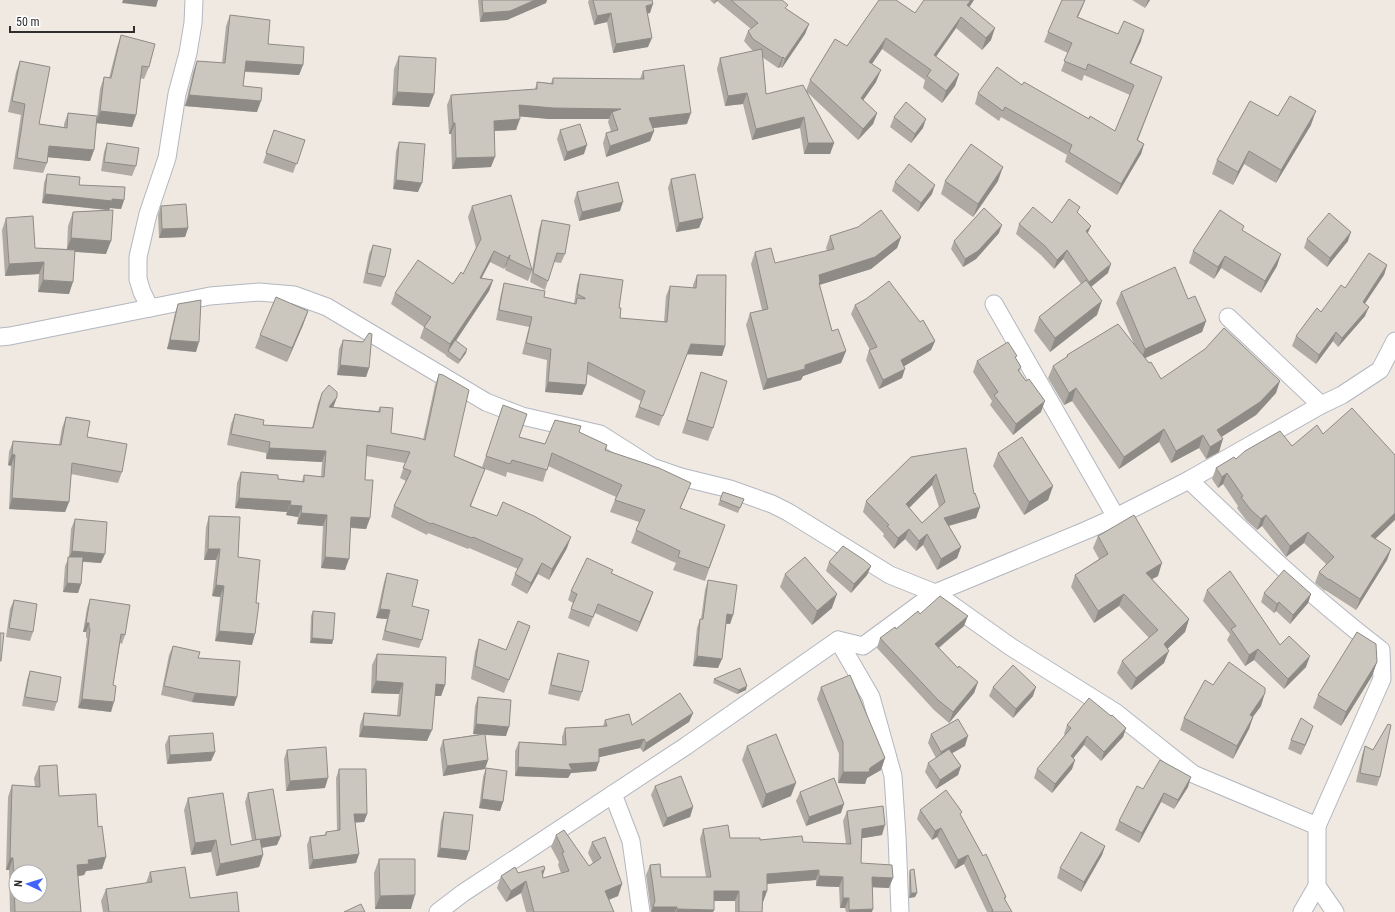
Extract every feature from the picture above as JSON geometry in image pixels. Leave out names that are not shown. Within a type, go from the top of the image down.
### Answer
[{"type":"street","points":[[150,308],[142,292],[138,279],[138,257],[148,214],[167,158],[178,94],[188,53],[194,0]]},
{"type":"street","points":[[0,337],[210,296],[259,292],[294,295],[327,307],[486,402],[522,416],[600,434],[652,467],[681,477],[730,489],[772,504],[788,512],[890,575],[935,593],[1011,647],[1115,712],[1193,774],[1317,826]]},
{"type":"street","points":[[994,304],[1116,517]]},
{"type":"street","points":[[1228,317],[1321,405]]},
{"type":"street","points":[[438,912],[463,893],[686,746],[838,640],[863,646],[935,593],[1087,530],[1189,480],[1321,405],[1342,395],[1380,370],[1395,340]]},
{"type":"street","points":[[1189,480],[1279,564],[1342,620],[1381,650],[1382,679],[1317,826],[1317,886],[1302,912]]},
{"type":"street","points":[[838,640],[872,697],[893,776],[900,912]]},
{"type":"street","points":[[613,794],[631,842],[642,912]]},
{"type":"street","points":[[1317,886],[1335,912]]},
{"type":"building","points":[[482,0],[535,0],[510,11],[483,13]]},
{"type":"building","points":[[593,0],[652,0],[653,4],[646,6],[652,38],[616,44],[611,13],[597,16]]},
{"type":"building","points":[[731,0],[782,0],[788,5],[785,8],[809,24],[785,59],[753,39],[748,31],[758,23]]},
{"type":"building","points":[[879,0],[896,0],[915,13],[924,0],[971,0],[967,5],[995,28],[986,38],[961,17],[934,55],[959,74],[946,91],[927,76],[931,70],[886,38],[869,62],[881,70],[861,98],[877,113],[863,129],[810,80],[835,39],[847,46]]},
{"type":"building","points":[[1062,0],[1085,0],[1077,17],[1118,34],[1124,21],[1144,30],[1130,63],[1162,77],[1137,140],[1144,144],[1121,184],[1069,152],[1072,145],[1005,107],[1003,111],[978,93],[997,67],[1022,85],[1024,82],[1089,119],[1090,116],[1115,131],[1134,85],[1088,64],[1086,70],[1064,61],[1072,43],[1048,32]]},
{"type":"building","points":[[230,15],[270,20],[268,44],[304,47],[303,65],[246,61],[243,86],[262,88],[261,101],[189,95],[197,61],[225,63]]},
{"type":"building","points":[[121,35],[155,44],[149,67],[142,66],[136,115],[100,111],[104,77],[111,78]]},
{"type":"building","points":[[762,49],[766,94],[803,85],[834,143],[808,143],[804,117],[756,129],[747,93],[728,96],[720,58]]},
{"type":"building","points":[[399,56],[436,58],[434,94],[397,92]]},
{"type":"building","points":[[20,61],[50,67],[39,124],[67,128],[68,113],[97,116],[94,150],[49,146],[47,163],[17,158],[25,104],[12,101]]},
{"type":"building","points":[[684,65],[691,113],[649,118],[654,131],[610,146],[606,133],[618,130],[612,112],[621,109],[553,108],[519,105],[520,119],[494,121],[495,157],[456,158],[455,123],[453,123],[451,95],[537,89],[537,82],[553,84],[553,78],[644,79],[643,71]]},
{"type":"building","points":[[1290,96],[1316,111],[1281,170],[1249,151],[1238,172],[1217,160],[1250,101],[1278,116]]},
{"type":"building","points":[[906,102],[926,119],[915,134],[894,117]]},
{"type":"building","points":[[580,124],[587,145],[567,152],[560,130]]},
{"type":"building","points":[[274,130],[305,140],[297,164],[266,153]]},
{"type":"building","points":[[399,142],[425,144],[422,183],[396,180]]},
{"type":"building","points":[[107,143],[139,148],[136,166],[104,162]]},
{"type":"building","points":[[971,144],[1003,167],[978,204],[945,181]]},
{"type":"building","points":[[909,164],[935,185],[921,203],[895,182]]},
{"type":"building","points":[[47,174],[80,177],[79,185],[125,187],[124,200],[112,199],[112,201],[45,194]]},
{"type":"building","points":[[695,174],[703,218],[679,223],[671,179]]},
{"type":"building","points":[[618,182],[623,202],[582,212],[577,192]]},
{"type":"building","points":[[511,195],[532,270],[509,259],[510,255],[508,258],[494,251],[480,278],[493,280],[450,344],[424,327],[431,317],[395,293],[418,260],[453,284],[461,272],[463,274],[481,239],[472,206]]},
{"type":"building","points":[[1069,199],[1080,207],[1077,212],[1091,226],[1086,231],[1111,264],[1089,282],[1067,250],[1057,260],[1045,246],[1019,224],[1033,207],[1052,223]]},
{"type":"building","points":[[186,204],[188,228],[162,229],[161,206]]},
{"type":"building","points":[[984,208],[1002,225],[978,251],[965,259],[954,241]]},
{"type":"building","points":[[113,210],[111,241],[71,238],[73,212]]},
{"type":"building","points":[[881,210],[901,237],[875,257],[819,275],[819,283],[832,331],[838,329],[846,351],[805,365],[805,369],[767,379],[750,313],[768,309],[755,252],[771,248],[775,263],[834,249],[830,236],[858,227]]},
{"type":"building","points":[[1220,210],[1244,226],[1242,230],[1281,254],[1265,281],[1225,256],[1218,267],[1193,251]]},
{"type":"building","points":[[1329,213],[1351,232],[1330,258],[1307,239]]},
{"type":"building","points":[[33,216],[35,248],[75,250],[73,282],[43,280],[44,262],[9,264],[6,218]]},
{"type":"building","points":[[542,220],[570,225],[565,254],[557,253],[548,281],[533,273]]},
{"type":"building","points":[[373,245],[391,249],[385,277],[367,273]]},
{"type":"building","points":[[1369,253],[1387,265],[1363,302],[1369,307],[1342,338],[1336,332],[1319,355],[1296,336],[1317,308],[1321,312],[1341,285],[1345,288]]},
{"type":"building","points":[[1175,267],[1188,299],[1195,296],[1206,321],[1145,349],[1121,292]]},
{"type":"building","points":[[580,274],[623,280],[619,308],[621,308],[620,318],[667,322],[670,286],[696,288],[697,275],[726,275],[725,346],[691,344],[663,416],[639,407],[645,391],[588,362],[586,385],[548,382],[551,349],[526,343],[532,317],[499,310],[504,283],[545,291],[544,297],[576,304],[577,298],[585,299],[577,294]]},
{"type":"building","points":[[1086,280],[1102,301],[1055,338],[1039,317]]},
{"type":"building","points":[[889,281],[920,322],[923,320],[935,341],[901,360],[905,369],[883,380],[869,350],[877,347],[855,305],[866,299]]},
{"type":"building","points":[[276,297],[308,311],[292,348],[260,335]]},
{"type":"building","points":[[201,300],[199,342],[170,340],[178,304]]},
{"type":"building","points":[[1118,324],[1149,363],[1151,362],[1161,379],[1205,349],[1224,328],[1280,381],[1260,402],[1217,430],[1223,439],[1210,447],[1203,435],[1176,451],[1164,429],[1124,457],[1076,388],[1069,393],[1053,366],[1068,356],[1067,355]]},
{"type":"building","points":[[369,333],[372,334],[369,368],[340,365],[343,340],[363,342]]},
{"type":"building","points":[[455,340],[467,349],[460,360],[448,351]]},
{"type":"building","points":[[1008,342],[1017,356],[1015,357],[1021,367],[1018,370],[1026,381],[1029,379],[1045,401],[1016,424],[994,395],[998,392],[977,361]]},
{"type":"building","points":[[701,372],[727,381],[713,428],[687,420]]},
{"type":"building","points":[[439,374],[469,390],[454,456],[485,469],[470,506],[497,516],[503,502],[534,516],[571,537],[552,569],[542,563],[531,583],[515,574],[523,559],[473,537],[472,538],[432,523],[431,524],[394,506],[411,471],[403,468],[410,452],[367,445],[365,480],[373,480],[370,518],[351,517],[349,559],[325,557],[327,515],[301,513],[302,506],[290,505],[291,501],[239,498],[241,472],[278,475],[278,479],[304,482],[304,475],[324,477],[326,451],[269,448],[270,442],[231,434],[235,414],[264,420],[263,425],[313,428],[322,393],[329,385],[337,392],[337,397],[329,407],[380,412],[380,407],[393,408],[391,433],[425,440]]},
{"type":"building","points":[[503,405],[527,414],[519,437],[545,444],[555,420],[581,426],[579,432],[607,445],[605,450],[659,468],[691,483],[680,508],[725,525],[709,568],[678,557],[680,551],[636,530],[645,510],[615,500],[622,485],[552,453],[547,470],[512,460],[510,464],[486,456]]},
{"type":"building","points":[[1352,408],[1395,455],[1395,513],[1371,536],[1391,549],[1360,599],[1319,572],[1334,557],[1308,532],[1290,546],[1266,515],[1261,519],[1250,509],[1227,473],[1222,477],[1216,468],[1234,457],[1236,459],[1245,451],[1280,431],[1292,446],[1317,425],[1323,434]]},
{"type":"building","points":[[66,417],[90,421],[87,437],[127,444],[122,472],[72,463],[69,502],[12,498],[15,455],[12,454],[13,441],[61,445]]},
{"type":"building","points":[[1022,437],[1053,486],[1029,502],[998,453]]},
{"type":"building","points":[[966,448],[974,494],[975,493],[980,507],[944,518],[961,547],[941,559],[927,534],[919,541],[909,529],[898,538],[887,526],[889,525],[866,501],[911,457]],"holes":[[[936,474],[945,502],[922,523],[906,504]]]},
{"type":"building","points":[[723,492],[744,499],[740,508],[720,500]]},
{"type":"building","points":[[1134,515],[1162,563],[1146,573],[1189,619],[1164,644],[1169,651],[1136,678],[1122,661],[1158,630],[1124,594],[1098,611],[1075,575],[1108,554],[1098,536]]},
{"type":"building","points":[[209,516],[240,517],[238,557],[260,560],[256,603],[259,603],[255,634],[219,631],[224,586],[216,585],[220,549],[208,549]]},
{"type":"building","points":[[75,519],[107,522],[105,554],[72,551]]},
{"type":"building","points":[[843,546],[871,566],[854,584],[829,562]]},
{"type":"building","points":[[68,557],[83,557],[81,584],[67,583]]},
{"type":"building","points":[[805,557],[837,594],[817,611],[785,574]]},
{"type":"building","points":[[587,558],[613,570],[611,573],[653,592],[640,622],[598,604],[593,617],[571,609],[577,594],[571,591]]},
{"type":"building","points":[[1284,570],[1311,594],[1293,615],[1279,602],[1277,604],[1264,593]]},
{"type":"building","points":[[1230,571],[1280,645],[1289,636],[1310,656],[1288,679],[1258,649],[1249,655],[1231,629],[1236,626],[1207,590]]},
{"type":"building","points":[[387,573],[418,580],[412,606],[429,610],[422,640],[385,631],[390,610],[380,609]]},
{"type":"building","points":[[708,580],[737,585],[733,615],[727,614],[722,659],[697,656],[700,619],[703,619]]},
{"type":"building","points":[[940,596],[968,616],[935,644],[958,668],[959,666],[978,682],[953,712],[938,700],[880,638],[895,627],[896,629],[918,611],[920,614]]},
{"type":"building","points":[[90,599],[130,605],[125,635],[121,634],[113,685],[116,686],[114,702],[82,699],[90,629],[89,623],[86,623]]},
{"type":"building","points":[[14,600],[37,604],[33,632],[9,628]]},
{"type":"building","points":[[313,611],[335,613],[333,640],[312,638]]},
{"type":"building","points":[[518,621],[530,626],[509,680],[475,666],[479,639],[506,650]]},
{"type":"building","points":[[1357,632],[1376,644],[1377,662],[1346,712],[1318,695]]},
{"type":"building","points":[[0,633],[4,633],[1,661],[0,661]]},
{"type":"building","points":[[173,646],[200,652],[198,658],[240,661],[237,697],[195,693],[164,686]]},
{"type":"building","points":[[558,653],[589,661],[582,692],[551,685]]},
{"type":"building","points":[[377,654],[446,657],[445,685],[436,684],[432,730],[363,726],[364,713],[400,716],[403,683],[376,681]]},
{"type":"building","points":[[1229,662],[1265,688],[1265,693],[1250,715],[1253,717],[1237,746],[1184,718],[1205,680],[1213,685]]},
{"type":"building","points":[[1013,665],[1036,687],[1016,709],[993,687]]},
{"type":"building","points":[[740,668],[747,686],[739,690],[714,679]]},
{"type":"building","points":[[30,671],[61,677],[57,702],[25,697]]},
{"type":"building","points":[[850,675],[885,758],[870,768],[869,772],[843,772],[843,742],[821,687]]},
{"type":"building","points":[[680,693],[693,713],[646,743],[644,739],[599,749],[599,762],[569,764],[572,770],[518,767],[519,742],[566,745],[565,728],[607,726],[605,720],[629,714],[632,725]]},
{"type":"building","points":[[478,697],[511,700],[509,727],[476,724]]},
{"type":"building","points":[[1089,698],[1111,716],[1112,715],[1126,728],[1104,752],[1087,736],[1071,756],[1075,760],[1055,784],[1037,769],[1071,728],[1067,725]]},
{"type":"building","points":[[1301,718],[1313,726],[1305,745],[1291,740]]},
{"type":"building","points":[[958,719],[968,736],[941,752],[931,734]]},
{"type":"building","points":[[1388,724],[1391,725],[1380,777],[1360,773],[1365,746],[1373,750]]},
{"type":"building","points":[[213,733],[215,752],[170,755],[169,736]]},
{"type":"building","points":[[485,734],[488,760],[447,766],[443,740]]},
{"type":"building","points":[[776,734],[796,783],[766,794],[747,746]]},
{"type":"building","points":[[326,747],[328,778],[290,781],[287,750]]},
{"type":"building","points":[[949,749],[961,766],[940,780],[928,763]]},
{"type":"building","points":[[1160,760],[1191,777],[1178,800],[1164,793],[1142,833],[1119,821],[1137,786],[1143,789]]},
{"type":"building","points":[[57,765],[59,796],[96,794],[98,827],[102,826],[106,857],[88,860],[89,864],[77,865],[81,912],[15,912],[15,904],[48,904],[48,864],[13,864],[13,858],[10,858],[12,785],[40,787],[39,766]]},
{"type":"building","points":[[486,768],[507,771],[503,802],[482,799]]},
{"type":"building","points":[[339,769],[366,769],[367,814],[354,814],[359,854],[313,860],[310,837],[326,835],[326,832],[340,830]]},
{"type":"building","points":[[681,776],[693,807],[667,818],[655,786]]},
{"type":"building","points":[[834,778],[844,804],[809,817],[800,792]]},
{"type":"building","points":[[273,789],[281,836],[256,840],[248,793]]},
{"type":"building","points":[[946,790],[962,812],[960,814],[983,856],[986,854],[1006,897],[1004,898],[1012,912],[991,912],[993,911],[968,855],[958,860],[941,828],[935,831],[920,810]]},
{"type":"building","points":[[223,793],[231,845],[260,839],[263,855],[220,864],[216,840],[195,843],[188,798]]},
{"type":"building","points":[[883,806],[885,825],[862,829],[861,863],[892,865],[893,878],[872,877],[873,909],[849,910],[849,898],[843,898],[843,877],[819,876],[819,870],[767,874],[767,891],[763,891],[762,912],[739,912],[739,891],[714,891],[714,910],[653,907],[655,901],[650,865],[660,864],[661,877],[711,877],[703,829],[728,825],[730,838],[760,838],[760,840],[802,836],[803,842],[851,844],[847,811]]},
{"type":"building","points":[[444,812],[473,815],[469,851],[440,848]]},
{"type":"building","points":[[564,830],[589,866],[601,858],[592,842],[605,837],[622,884],[605,891],[614,912],[534,912],[526,881],[511,891],[501,876],[515,867],[518,873],[544,866],[545,869],[542,871],[543,878],[569,871],[562,853],[564,852],[556,835]]},
{"type":"building","points":[[1081,832],[1105,846],[1084,882],[1060,868]]},
{"type":"building","points":[[379,859],[415,859],[415,895],[380,896]]},
{"type":"building","points":[[185,867],[190,898],[237,892],[239,912],[109,912],[106,889],[152,882],[150,872]]},
{"type":"building","points":[[914,869],[917,893],[911,893],[910,870]]},
{"type":"building","points":[[361,904],[365,912],[344,912]]}]
